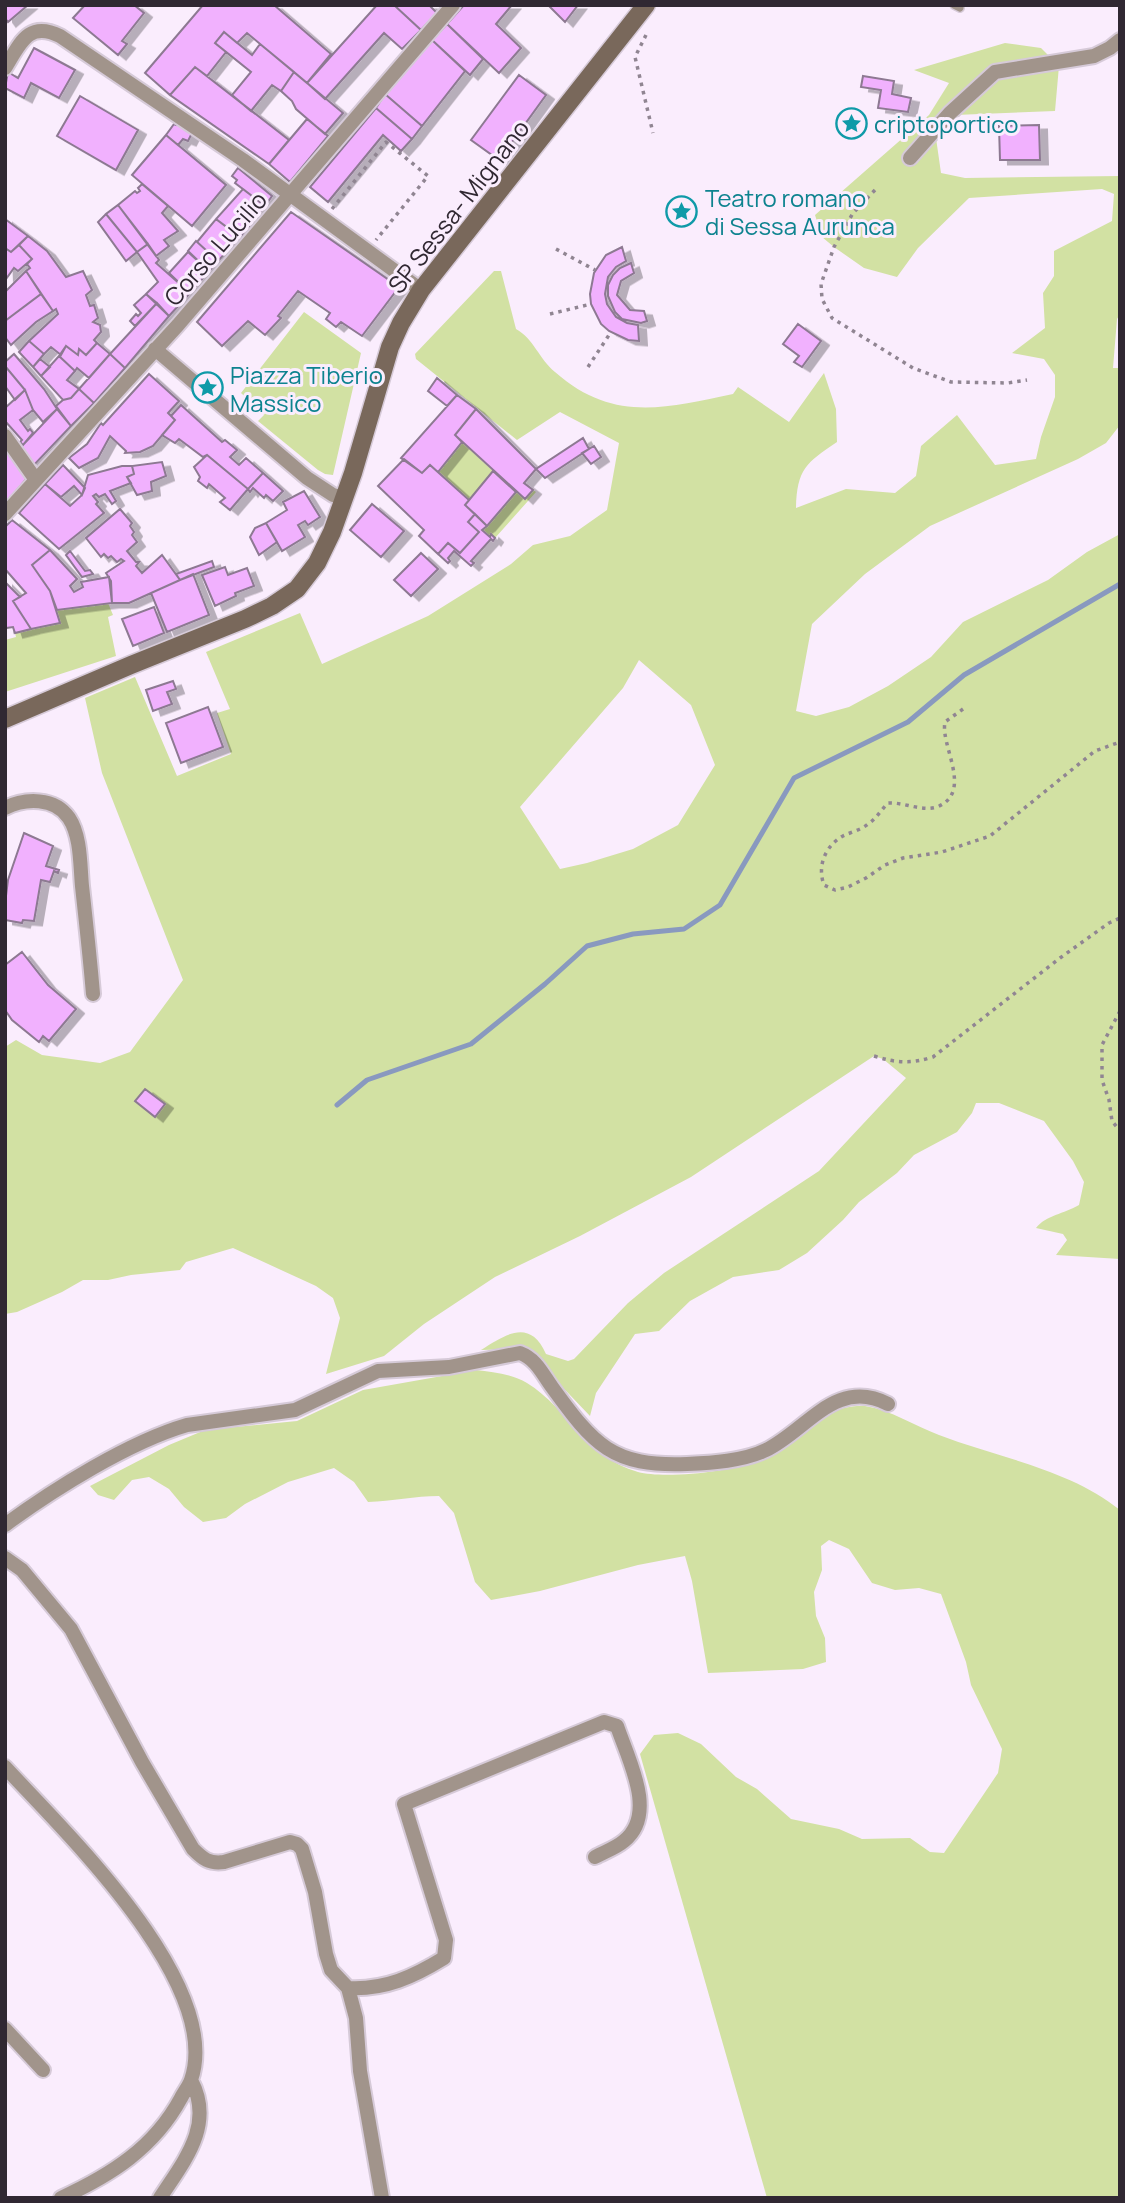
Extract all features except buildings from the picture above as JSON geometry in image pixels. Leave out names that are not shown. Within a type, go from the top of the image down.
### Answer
[{"type":"street","name":"Corso Lucilio","points":[[5,514],[291,195],[453,5]]},
{"type":"street","name":"SP Sessa- Mignano","points":[[5,719],[245,619],[286,597],[302,583],[317,563],[345,498],[390,347],[401,323],[421,290],[646,5]]},
{"type":"street","points":[[5,68],[29,34],[37,30],[53,33],[148,95],[421,290]]},
{"type":"street","points":[[910,158],[950,113],[995,72],[1094,56],[1120,40]]},
{"type":"street","points":[[155,349],[307,478],[333,495],[345,498]]},
{"type":"street","points":[[5,436],[36,480]]},
{"type":"street","points":[[5,808],[24,801],[42,801],[57,807],[68,817],[78,844],[93,994]]},
{"type":"street","points":[[5,1525],[93,1469],[170,1430],[187,1425],[295,1410],[314,1404],[379,1371],[449,1367],[520,1353],[530,1357],[538,1366],[558,1395],[603,1448],[632,1460],[663,1464],[710,1461],[764,1451],[819,1411],[843,1399],[870,1398],[888,1404]]},
{"type":"street","points":[[5,1559],[12,1561],[40,1589],[71,1629],[142,1762],[199,1855],[214,1863],[290,1842],[302,1849],[313,1882],[326,1954],[331,1970],[348,1988],[358,2031],[360,2071],[382,2198]]},
{"type":"street","points":[[348,1988],[370,1989],[414,1976],[444,1958],[446,1940],[404,1804],[604,1722],[617,1727],[641,1806],[637,1824],[625,1841],[594,1857]]},
{"type":"street","points":[[5,1767],[102,1871],[150,1933],[174,1976],[189,2016],[194,2053],[191,2080],[160,2131],[113,2171],[61,2198]]},
{"type":"street","points":[[5,2029],[43,2070]]},
{"type":"street","points":[[160,2198],[191,2151],[197,2134],[200,2117],[199,2094],[191,2080]]},
{"type":"path","points":[[652,25],[635,57],[653,133]]},
{"type":"path","points":[[324,219],[386,142],[428,176],[377,239]]},
{"type":"path","points":[[874,190],[853,213],[834,247],[821,284],[822,299],[832,318],[913,368],[951,382],[1008,383],[1027,380]]},
{"type":"path","points":[[556,249],[595,270]]},
{"type":"path","points":[[550,314],[591,304]]},
{"type":"path","points":[[588,367],[611,332]]},
{"type":"path","points":[[963,709],[945,722],[943,730],[954,773],[951,794],[937,807],[888,803],[867,826],[844,835],[831,845],[823,858],[821,871],[824,885],[835,890],[848,887],[885,865],[903,858],[942,852],[990,836],[1095,751],[1120,742]]},
{"type":"path","points":[[874,1056],[903,1063],[933,1057],[1060,958],[1120,918]]},
{"type":"path","points":[[1120,1012],[1102,1045],[1102,1080],[1112,1121],[1120,1131]]},
{"type":"green space","points":[[1005,43],[1041,48],[1059,66],[1055,111],[955,115],[936,138],[941,173],[965,178],[1120,176],[1120,314],[1117,319],[1113,368],[1120,368],[1120,425],[1106,443],[1078,459],[930,526],[865,574],[812,624],[796,711],[816,716],[849,707],[888,686],[931,657],[963,622],[1048,580],[1087,552],[1120,534],[1120,1259],[1056,1255],[1067,1240],[1063,1234],[1036,1228],[1050,1217],[1079,1205],[1084,1182],[1073,1161],[1044,1121],[999,1103],[976,1103],[972,1113],[957,1132],[914,1155],[897,1173],[859,1202],[807,1253],[779,1270],[733,1277],[690,1301],[659,1331],[635,1334],[596,1393],[590,1416],[526,1349],[481,1350],[517,1332],[533,1336],[546,1354],[568,1361],[574,1359],[628,1303],[664,1273],[819,1171],[906,1078],[883,1059],[874,1056],[691,1177],[580,1236],[495,1277],[424,1324],[384,1356],[326,1374],[340,1318],[333,1298],[316,1286],[233,1248],[186,1262],[180,1270],[108,1280],[83,1280],[17,1312],[5,1314],[5,1047],[16,1040],[42,1055],[100,1063],[130,1052],[183,980],[102,773],[85,698],[135,677],[177,776],[231,754],[217,713],[230,709],[206,652],[300,613],[322,664],[428,616],[511,564],[533,545],[570,536],[607,510],[619,443],[560,412],[517,440],[416,359],[415,354],[494,271],[501,271],[516,329],[527,338],[555,372],[598,399],[619,405],[662,407],[733,394],[738,387],[789,422],[824,373],[836,409],[837,442],[805,468],[798,484],[796,508],[846,489],[895,493],[916,476],[921,446],[957,415],[995,465],[1036,459],[1055,397],[1055,375],[1044,359],[1012,353],[1045,328],[1043,293],[1054,276],[1054,251],[1112,221],[1114,194],[1102,189],[969,198],[918,248],[897,277],[864,268],[822,237],[815,215],[929,115],[949,83],[914,70]],"holes":[[[639,660],[691,705],[715,765],[678,825],[633,849],[560,869],[520,807],[623,688]]]},
{"type":"green space","points":[[304,312],[361,353],[333,475],[318,470],[258,421],[264,415],[241,393]]},
{"type":"green space","points":[[462,442],[493,471],[469,500],[438,472]]},
{"type":"green space","points":[[533,490],[536,492],[495,538],[482,530],[516,492],[525,499]]},
{"type":"green space","points":[[108,603],[113,615],[108,617],[116,656],[5,692],[5,640],[16,637],[15,633],[59,623],[57,610]]},
{"type":"green space","points":[[476,1370],[509,1375],[527,1383],[555,1406],[604,1455],[638,1472],[689,1474],[750,1464],[778,1452],[826,1415],[844,1408],[863,1406],[884,1411],[939,1435],[1056,1474],[1079,1484],[1120,1510],[1120,2198],[767,2198],[640,1754],[654,1735],[678,1733],[701,1744],[736,1777],[757,1789],[791,1819],[839,1829],[862,1839],[910,1838],[930,1852],[944,1853],[998,1773],[1002,1749],[971,1685],[966,1662],[941,1594],[919,1588],[895,1590],[872,1583],[849,1549],[829,1540],[821,1546],[822,1570],[814,1592],[816,1616],[825,1638],[826,1662],[803,1669],[708,1673],[685,1556],[491,1600],[475,1582],[454,1513],[439,1496],[368,1502],[354,1482],[334,1468],[288,1482],[245,1504],[226,1518],[203,1522],[184,1507],[169,1489],[149,1477],[132,1480],[114,1500],[98,1495],[90,1486],[169,1445],[205,1430],[297,1421],[363,1390]]},
{"type":"waterway","points":[[337,1105],[367,1080],[471,1044],[587,946],[633,934],[684,929],[720,905],[794,778],[908,722],[964,675],[1120,584]]},
{"type":"place","name":"criptoportico","points":[[851,123]]},
{"type":"place","name":"Teatro romano di Sessa Aurunca","points":[[682,211]]},
{"type":"place","name":"Piazza Tiberio Massico","points":[[207,388]]}]
